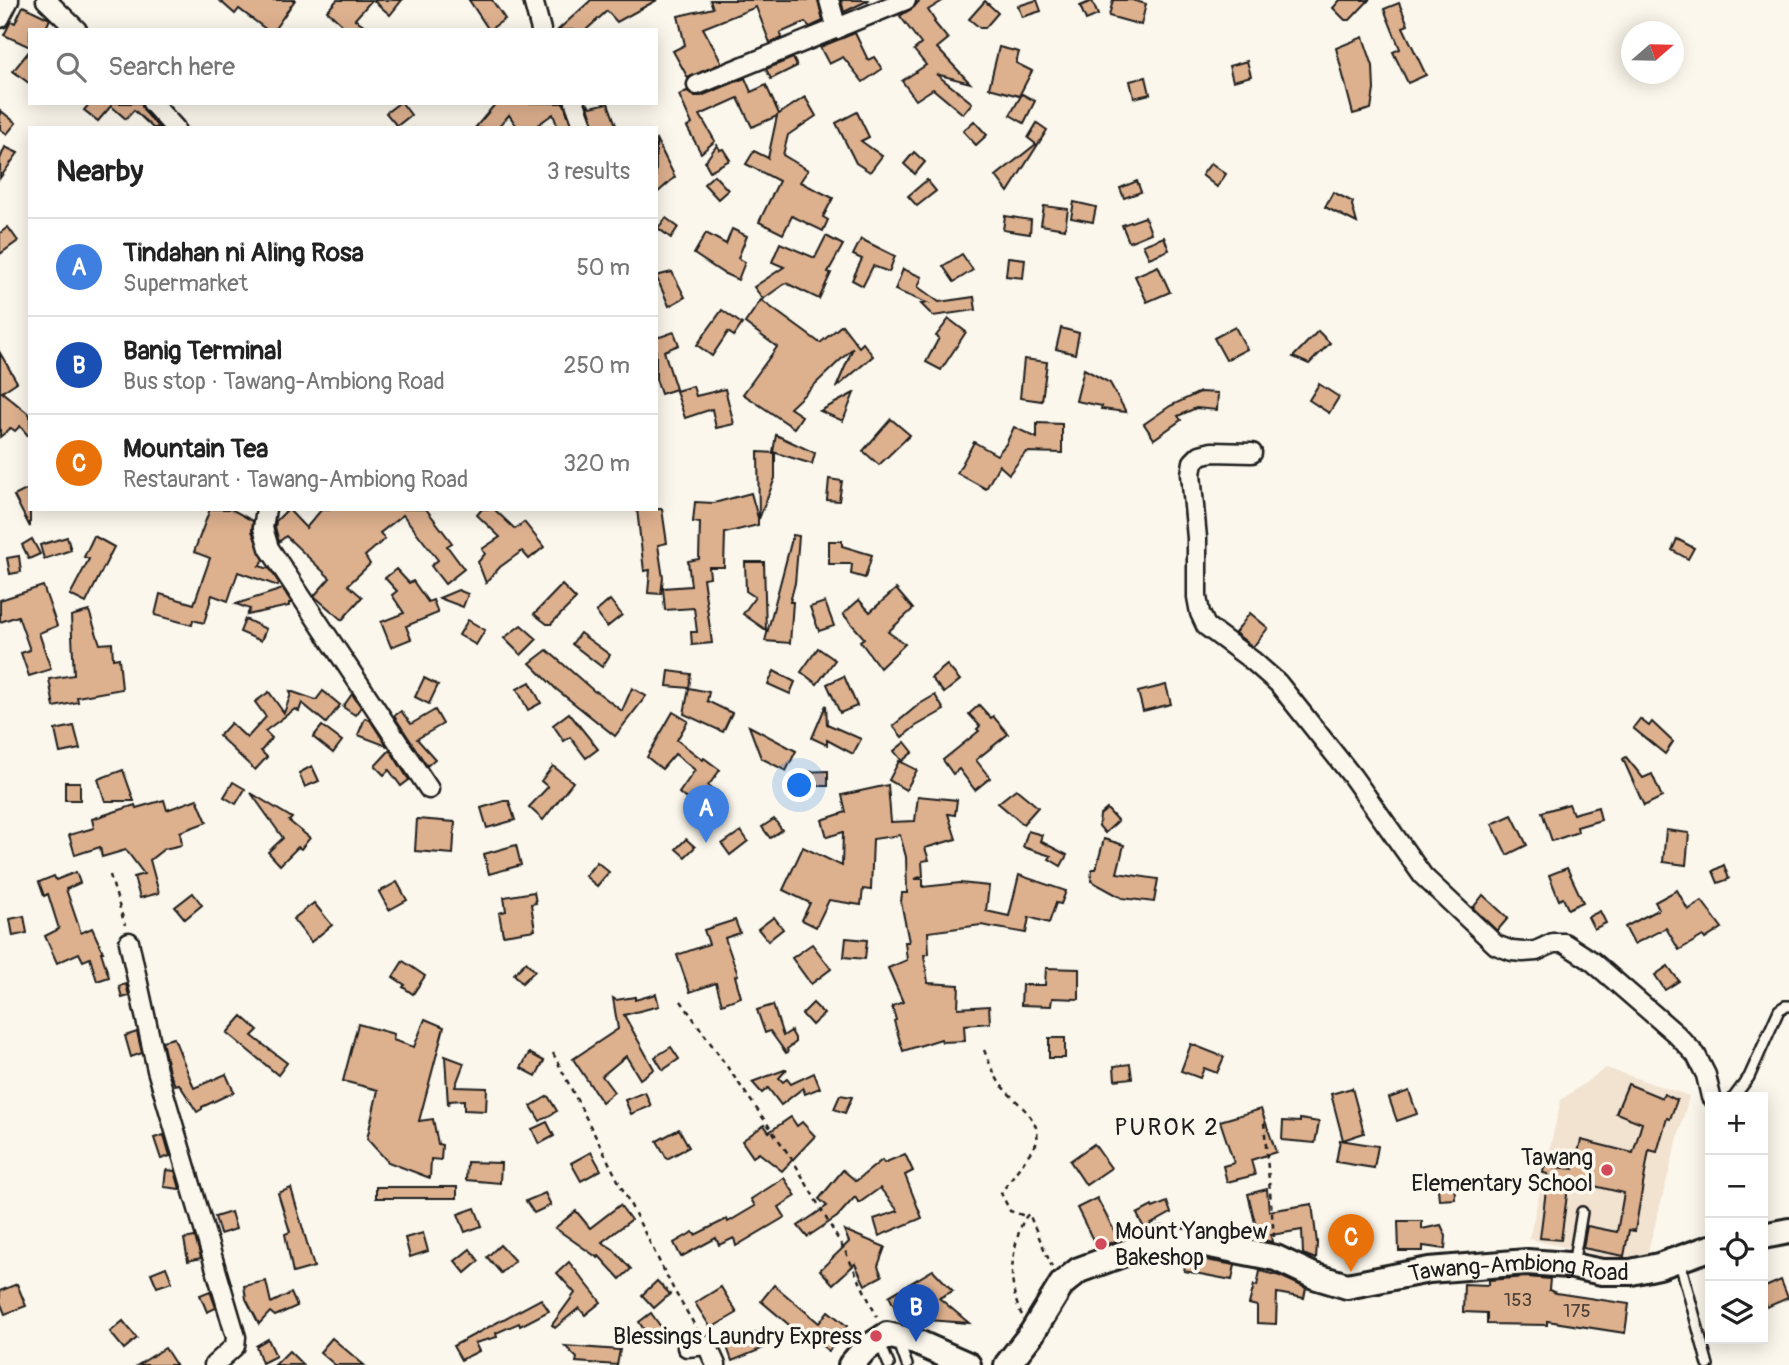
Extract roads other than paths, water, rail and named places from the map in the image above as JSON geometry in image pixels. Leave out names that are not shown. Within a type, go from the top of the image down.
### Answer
[{"type":"main road","name":"Tawang-Ambiong Road","points":[[1007,1365],[1032,1333],[1062,1284],[1079,1270],[1161,1240],[1174,1239],[1276,1258],[1314,1276],[1346,1286],[1429,1270],[1527,1262],[1573,1266],[1602,1272],[1631,1272],[1659,1266],[1705,1250]]},
{"type":"main road","points":[[875,1347],[916,1342],[968,1365]]},
{"type":"street","points":[[0,18],[9,0]]},
{"type":"street","points":[[46,0],[75,28]]},
{"type":"street","points":[[533,0],[540,28]]},
{"type":"street","points":[[829,0],[837,29]]},
{"type":"street","points":[[697,85],[906,0]]},
{"type":"street","points":[[154,105],[172,126]]},
{"type":"street","points":[[576,105],[583,126]]},
{"type":"street","points":[[1252,453],[1212,452],[1200,455],[1193,462],[1191,474],[1197,538],[1197,597],[1206,626],[1278,683],[1352,776],[1408,858],[1432,885],[1496,945],[1523,952],[1536,951],[1553,943],[1564,943],[1592,961],[1676,1034],[1696,1055],[1706,1075],[1710,1092]]},
{"type":"street","points":[[266,511],[264,528],[269,548],[429,789]]},
{"type":"street","points":[[129,942],[157,1069],[236,1337],[235,1346],[214,1365]]},
{"type":"street","points":[[687,1347],[707,1345],[716,1365]]},
{"type":"lane","points":[[1738,1092],[1749,1077],[1779,1010],[1789,1006]]},
{"type":"lane","points":[[1573,1266],[1582,1212]]},
{"type":"lane","points":[[1678,1258],[1708,1365]]},
{"type":"lane","points":[[875,1347],[889,1365]]},
{"type":"lane","points":[[875,1347],[907,1365]]},
{"type":"place","name":"Tindahan ni Aling Rosa","points":[[706,843]]},
{"type":"place","name":"Tawang Elementary School","points":[[1607,1170]]},
{"type":"place","name":"Mount Yangbew Bakeshop","points":[[1101,1244]]},
{"type":"place","name":"Mountain Tea","points":[[1351,1272]]},
{"type":"place","name":"Blessings Laundry Express","points":[[876,1336]]},
{"type":"place","name":"Banig Terminal","points":[[916,1342]]},
{"type":"district","name":"PUROK 2","points":[[1167,1127]]}]
